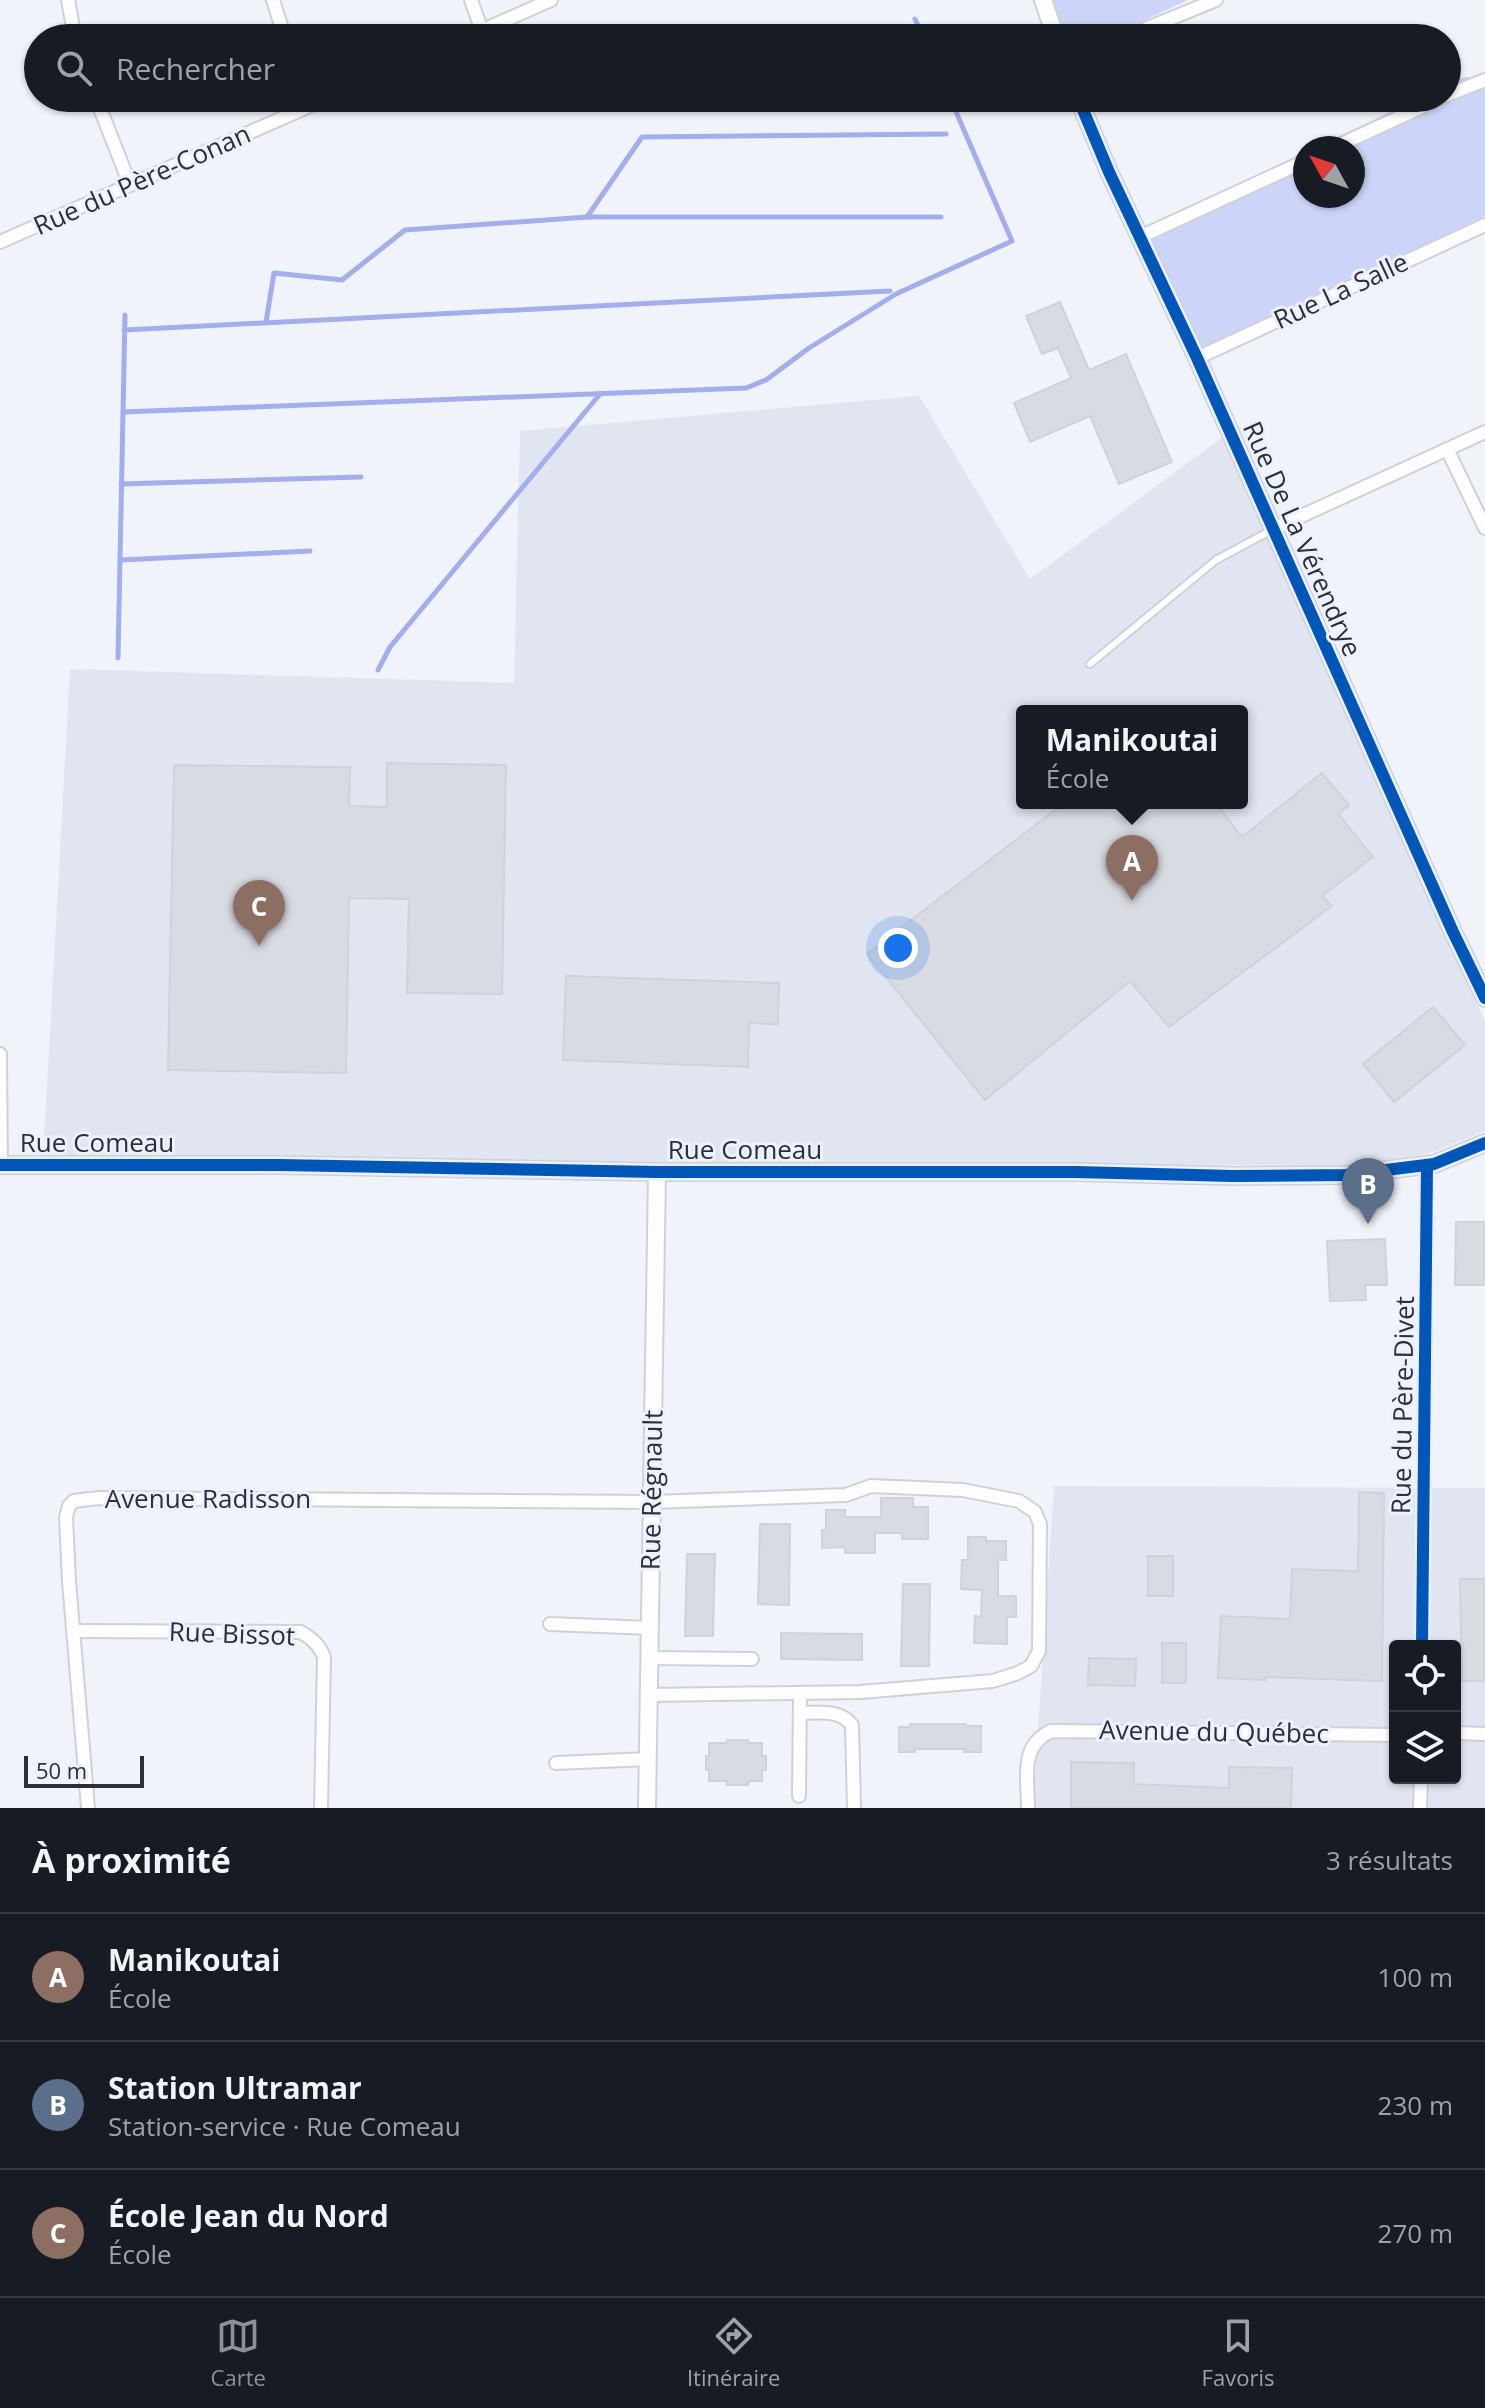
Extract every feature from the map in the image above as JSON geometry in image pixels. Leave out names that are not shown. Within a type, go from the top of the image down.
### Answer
[{"type":"street","points":[[68,0],[72,24]]},
{"type":"street","points":[[273,0],[281,24]]},
{"type":"street","points":[[471,0],[480,24]]},
{"type":"street","points":[[498,24],[551,0]]},
{"type":"street","points":[[1043,0],[1051,24]]},
{"type":"street","points":[[1157,24],[1216,0]]},
{"type":"street","points":[[1461,89],[1485,80]]},
{"type":"street","points":[[101,112],[130,185]]},
{"type":"street","name":"Rue du Père-Conan","points":[[0,242],[287,112]]},
{"type":"street","name":"Rue De La Vérendrye","points":[[1084,112],[1485,998]]},
{"type":"street","points":[[1359,136],[1411,112]]},
{"type":"street","points":[[1140,237],[1293,167]]},
{"type":"street","name":"Rue La Salle","points":[[1197,358],[1485,225]]},
{"type":"street","points":[[1273,529],[1485,432]]},
{"type":"street","points":[[1447,449],[1485,528]]},
{"type":"street","points":[[0,1054],[1,1165]]},
{"type":"street","name":"Rue Comeau","points":[[1,1165],[1346,1175],[1434,1164],[1485,1143]]},
{"type":"street","name":"Rue du Père-Divet","points":[[1422,1640],[1427,1165]]},
{"type":"street","name":"Rue Régnault","points":[[647,1808],[657,1172]]},
{"type":"street","points":[[649,1695],[860,1692],[993,1681],[1031,1666],[1039,1651],[1040,1524],[1035,1512],[1019,1501],[963,1490],[871,1486],[846,1495],[652,1502]]},
{"type":"street","name":"Avenue Radisson","points":[[88,1808],[66,1517],[74,1501],[99,1498],[652,1502]]},
{"type":"street","points":[[550,1624],[650,1628]]},
{"type":"street","name":"Rue Bissot","points":[[74,1631],[301,1632],[311,1639],[320,1647],[324,1657],[321,1808]]},
{"type":"street","points":[[650,1658],[752,1659]]},
{"type":"street","points":[[799,1796],[800,1693]]},
{"type":"street","points":[[800,1713],[833,1712],[852,1725],[854,1808]]},
{"type":"street","name":"Avenue du Québec","points":[[1028,1808],[1029,1755],[1036,1740],[1051,1731],[1389,1735]]},
{"type":"street","points":[[1461,1733],[1485,1734]]},
{"type":"street","points":[[556,1763],[648,1759]]},
{"type":"street","points":[[1420,1808],[1421,1784]]},
{"type":"lane","points":[[1090,664],[1216,560],[1273,529]]},
{"type":"shaded area","points":[[1039,0],[1188,0],[1136,24],[1047,24]]},
{"type":"shaded area","points":[[1485,77],[1485,216],[1196,353],[1139,231],[1293,158],[1293,208],[1365,208],[1365,136],[1339,136],[1390,112],[1461,112],[1461,79]]},
{"type":"shaded area","points":[[919,396],[1030,579],[1223,437],[1485,1022],[1485,1131],[1428,1154],[1343,1166],[43,1159],[70,669],[514,683],[520,431]]},
{"type":"shaded area","points":[[1054,1486],[1485,1488],[1485,1808],[1033,1808]]},
{"type":"building","points":[[1060,302],[1089,370],[1126,354],[1172,462],[1119,484],[1090,416],[1030,442],[1014,403],[1071,378],[1058,348],[1042,354],[1026,316]]},
{"type":"building","points":[[387,763],[506,765],[502,994],[407,993],[409,899],[349,898],[346,1073],[168,1070],[174,765],[350,767],[349,806],[387,807]]},
{"type":"building","points":[[1322,773],[1349,805],[1338,814],[1373,857],[1322,896],[1332,906],[1169,1027],[1130,981],[985,1100],[867,954],[1056,809],[1221,809],[1242,837]]},
{"type":"building","points":[[566,976],[779,983],[778,1024],[749,1023],[748,1067],[563,1060]]},
{"type":"building","points":[[1433,1007],[1465,1045],[1394,1102],[1363,1064]]},
{"type":"building","points":[[1456,1222],[1485,1222],[1485,1285],[1455,1285]]},
{"type":"building","points":[[1385,1239],[1387,1285],[1365,1285],[1366,1300],[1330,1301],[1327,1241]]},
{"type":"building","points":[[1359,1492],[1384,1493],[1382,1681],[1218,1678],[1221,1616],[1290,1619],[1292,1569],[1358,1571]]},
{"type":"building","points":[[881,1498],[913,1498],[913,1507],[928,1507],[928,1539],[902,1539],[902,1533],[875,1533],[875,1553],[845,1553],[845,1547],[822,1548],[826,1510],[845,1510],[845,1517],[881,1517]]},
{"type":"building","points":[[760,1524],[790,1524],[789,1605],[758,1604]]},
{"type":"building","points":[[968,1537],[1006,1541],[1006,1560],[998,1560],[998,1596],[1016,1596],[1016,1617],[1007,1617],[1007,1644],[974,1643],[975,1616],[981,1617],[982,1590],[961,1589],[962,1560],[968,1560]]},
{"type":"building","points":[[687,1554],[715,1554],[713,1636],[685,1636]]},
{"type":"building","points":[[1148,1556],[1173,1556],[1173,1596],[1148,1596]]},
{"type":"building","points":[[1460,1579],[1485,1579],[1485,1681],[1462,1681]]},
{"type":"building","points":[[903,1584],[930,1584],[929,1666],[901,1666]]},
{"type":"building","points":[[781,1633],[862,1634],[862,1660],[781,1659]]},
{"type":"building","points":[[1162,1643],[1186,1643],[1186,1683],[1162,1683]]},
{"type":"building","points":[[1089,1658],[1136,1659],[1135,1686],[1088,1685]]},
{"type":"building","points":[[910,1724],[981,1726],[981,1752],[915,1749],[915,1752],[899,1752],[899,1727],[910,1727]]},
{"type":"building","points":[[727,1740],[762,1743],[766,1770],[762,1770],[762,1781],[727,1785],[727,1781],[709,1781],[706,1756],[709,1756],[709,1743],[727,1743]]},
{"type":"building","points":[[1071,1762],[1134,1763],[1134,1784],[1229,1788],[1229,1767],[1292,1768],[1291,1808],[1071,1808]]},
{"type":"waterway","points":[[915,19],[917,24]]},
{"type":"waterway","points":[[123,412],[746,388],[766,380],[809,348],[896,294],[1012,241],[956,112]]},
{"type":"waterway","points":[[587,217],[642,137],[946,134]]},
{"type":"waterway","points":[[266,322],[274,273],[342,280],[405,230],[587,217],[941,217]]},
{"type":"waterway","points":[[124,330],[890,291]]},
{"type":"waterway","points":[[118,658],[125,315]]},
{"type":"waterway","points":[[378,670],[390,647],[600,394]]},
{"type":"waterway","points":[[121,484],[361,477]]},
{"type":"waterway","points":[[120,560],[310,551]]},
{"type":"cycle path","points":[[1084,112],[1485,998]]},
{"type":"cycle path","points":[[0,1165],[1346,1175],[1434,1164],[1485,1143]]},
{"type":"cycle path","points":[[1422,1640],[1427,1165]]},
{"type":"place","name":"Manikoutai","points":[[1132,901]]},
{"type":"place","name":"École Jean du Nord","points":[[259,946]]},
{"type":"place","name":"Station Ultramar","points":[[1368,1224]]}]
